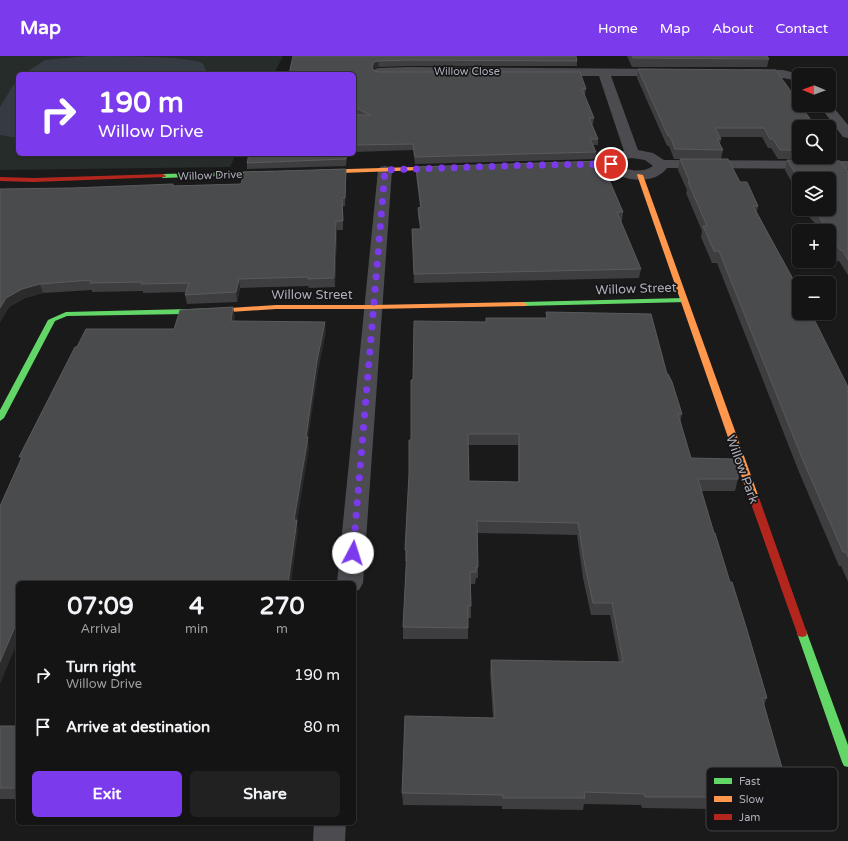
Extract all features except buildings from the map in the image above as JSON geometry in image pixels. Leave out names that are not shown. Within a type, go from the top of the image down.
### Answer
[{"type":"street","name":"Willow Close","points":[[379,72],[681,73]]},
{"type":"street","points":[[604,73],[632,154]]},
{"type":"street","points":[[736,73],[783,74],[792,76]]},
{"type":"street","points":[[831,112],[848,134]]},
{"type":"street","points":[[611,164],[611,161],[618,156],[632,154],[648,156],[661,164],[848,165]]},
{"type":"street","points":[[564,165],[611,164],[619,171],[640,175],[656,172],[660,168],[661,164]]},
{"type":"street","points":[[304,172],[459,167]]},
{"type":"street","points":[[350,581],[385,170]]},
{"type":"street","name":"Willow Drive","points":[[0,179],[34,180],[281,173]]},
{"type":"street","name":"Willow Park","points":[[640,175],[848,762]]},
{"type":"street","name":"Willow Street","points":[[0,418],[52,320],[66,314],[185,312],[276,307],[373,307],[684,300]]},
{"type":"street","points":[[329,841],[330,825]]},
{"type":"shaded area","points":[[0,56],[283,56],[275,72],[16,72],[16,156],[235,156],[230,167],[0,170]]},
{"type":"shaded area","points":[[89,56],[182,59],[202,63],[207,72],[27,72],[45,60]]},
{"type":"shaded area","points":[[16,82],[16,138],[0,135],[0,107]]},
{"type":"traffic: fast","points":[[573,165],[611,164]]},
{"type":"traffic: fast","points":[[163,176],[273,173]]},
{"type":"traffic: fast","points":[[523,304],[684,300]]},
{"type":"traffic: fast","points":[[0,418],[52,320],[66,314],[230,310]]},
{"type":"traffic: fast","points":[[802,633],[848,762]]},
{"type":"traffic: slow","points":[[315,172],[447,168]]},
{"type":"traffic: slow","points":[[640,175],[753,495]]},
{"type":"traffic: slow","points":[[230,310],[276,307],[523,304]]},
{"type":"traffic: jam","points":[[0,179],[34,180],[163,176]]},
{"type":"traffic: jam","points":[[753,495],[802,633]]},
{"type":"route","points":[[353,553],[385,170],[611,164]]}]
